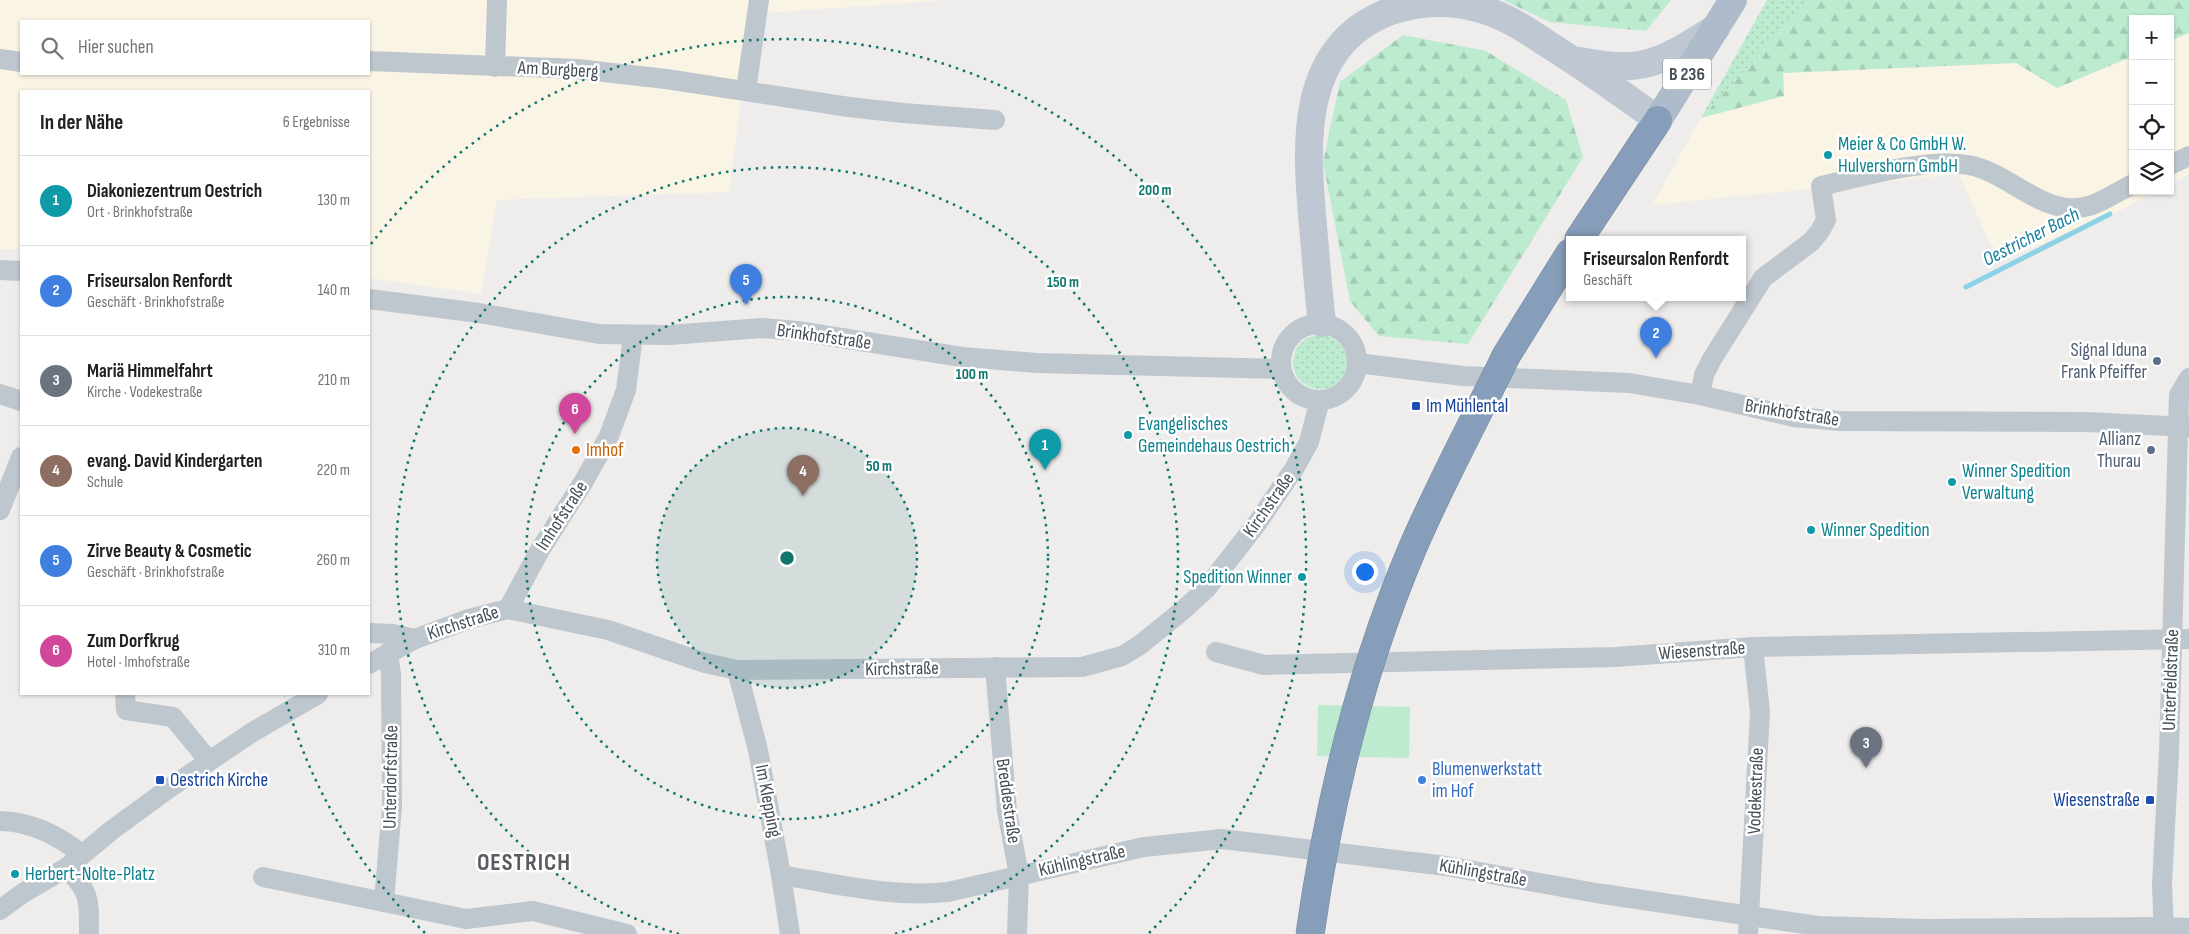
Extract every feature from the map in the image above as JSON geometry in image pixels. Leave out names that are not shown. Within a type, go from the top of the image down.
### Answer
[{"type":"highway","name":"B 236","points":[[1580,236],[1658,120]]},
{"type":"highway","points":[[1310,934],[1320,860],[1336,785],[1355,711],[1393,598],[1413,547],[1458,450],[1506,356],[1566,259]]},
{"type":"main road","name":"B 236","points":[[1658,120],[1733,0]]},
{"type":"street","points":[[495,67],[497,0]]},
{"type":"street","points":[[746,90],[759,0]]},
{"type":"street","points":[[1322,324],[1308,166],[1308,134],[1312,106],[1319,84],[1330,62],[1346,41],[1369,22],[1403,6],[1426,2],[1453,2],[1477,7],[1503,17],[1574,60],[1658,120]]},
{"type":"street","points":[[1574,60],[1612,67],[1643,66],[1679,50],[1716,28]]},
{"type":"street","points":[[0,59],[20,62]]},
{"type":"street","name":"Am Burgberg","points":[[370,61],[577,69],[746,90],[903,114],[995,120]]},
{"type":"street","points":[[2174,163],[2189,156]]},
{"type":"street","points":[[1700,395],[1704,375],[1712,359],[1763,278],[1811,242],[1820,231],[1826,220],[1821,186],[1940,163],[1968,165],[1992,172],[2049,205],[2069,209],[2091,205],[2129,186]]},
{"type":"street","points":[[0,270],[20,271]]},
{"type":"street","name":"Brinkhofstraße","points":[[370,299],[479,313],[599,334],[633,336],[762,328],[797,331],[925,352],[1009,361],[1282,368]]},
{"type":"street","points":[[1322,324],[1338,328],[1345,333],[1354,347],[1358,363],[1356,374],[1347,388],[1332,398],[1320,400],[1307,398],[1295,391],[1286,381],[1282,368],[1282,353],[1288,339],[1307,326],[1322,324]]},
{"type":"street","name":"Imhofstraße","points":[[508,609],[544,543],[584,481],[609,436],[626,390],[633,336]]},
{"type":"street","name":"Brinkhofstraße","points":[[1358,363],[1463,376],[1629,383],[1700,395],[1794,417],[1842,421],[2086,422],[2184,427]]},
{"type":"street","points":[[2184,427],[2179,395],[2189,378]]},
{"type":"street","points":[[0,394],[20,401]]},
{"type":"street","name":"Kirchstraße","points":[[370,663],[415,639],[469,619],[508,609],[601,628],[657,645],[706,663],[737,670],[1082,667],[1104,662],[1122,656],[1140,645],[1177,616],[1223,569],[1290,476],[1309,442],[1320,400]]},
{"type":"street","name":"Unterfeldstraße","points":[[2163,930],[2162,884],[2180,639],[2184,427]]},
{"type":"street","points":[[0,510],[20,460]]},
{"type":"street","points":[[370,633],[393,634],[415,639]]},
{"type":"street","name":"Wiesenstraße","points":[[1216,652],[1264,665],[1616,656],[1753,647],[2180,639]]},
{"type":"street","name":"Vodekestraße","points":[[1749,925],[1760,712],[1753,647]]},
{"type":"street","name":"Unterdorfstraße","points":[[384,902],[392,806],[391,674],[388,653]]},
{"type":"street","name":"Breddestraße","points":[[995,667],[1007,811],[1019,875],[1017,934]]},
{"type":"street","name":"Im Klepping","points":[[737,670],[758,750],[782,875],[790,934]]},
{"type":"street","points":[[125,695],[126,710],[172,717],[209,761]]},
{"type":"street","points":[[0,910],[23,893],[66,868],[80,854],[209,761],[316,695]]},
{"type":"street","points":[[0,821],[33,827],[51,834],[69,844],[80,854]]},
{"type":"street","name":"Kühlingstraße","points":[[782,875],[883,891],[926,894],[948,892],[1144,847],[1222,839],[1446,866],[1749,925],[1818,926],[1926,932],[2163,930],[2189,928]]},
{"type":"street","points":[[66,868],[78,879],[87,894],[89,934]]},
{"type":"street","points":[[263,877],[466,919],[532,911],[605,931],[627,934]]},
{"type":"shaded area","points":[[0,0],[949,0],[752,14],[729,192],[497,200],[481,294],[370,278],[370,90],[20,90],[20,249],[0,249]]},
{"type":"shaded area","points":[[2189,33],[2189,174],[2174,182],[2174,60],[2174,39]]},
{"type":"shaded area","points":[[2129,58],[2129,195],[2149,195],[2114,214],[1998,262],[1959,174],[1652,205],[1701,118],[1784,96],[1783,73],[2016,63],[2057,88]]},
{"type":"green space","points":[[1503,0],[1671,0],[1646,31],[1550,22]]},
{"type":"green space","points":[[1767,0],[1811,0],[1701,118]]},
{"type":"green space","points":[[1811,0],[2189,0],[2189,33],[2174,39],[2174,15],[2129,15],[2129,58],[2057,88],[2016,63],[1783,73],[1784,96],[1701,118]]},
{"type":"green space","points":[[1403,35],[1486,51],[1566,100],[1583,157],[1468,344],[1379,336],[1350,301],[1323,162],[1340,82]]},
{"type":"green space","points":[[1320,335],[1339,343],[1347,362],[1339,381],[1320,389],[1301,381],[1293,362],[1301,343]]},
{"type":"green space","points":[[1318,705],[1410,707],[1409,758],[1317,756]]},
{"type":"waterway","name":"Oestricher Bach","points":[[1966,287],[2110,214]]},
{"type":"place","name":"Meier & Co GmbH W. Hulvershorn GmbH","points":[[1828,155]]},
{"type":"place","name":"Zirve Beauty & Cosmetic","points":[[746,305]]},
{"type":"place","name":"Friseursalon Renfordt","points":[[1656,358]]},
{"type":"place","name":"Signal Iduna Frank Pfeiffer","points":[[2157,361]]},
{"type":"place","name":"Im Mühlental","points":[[1416,406]]},
{"type":"place","name":"Zum Dorfkrug","points":[[575,434]]},
{"type":"place","name":"Evangelisches Gemeindehaus Oestrich","points":[[1128,435]]},
{"type":"place","name":"Imhof","points":[[576,450]]},
{"type":"place","name":"Allianz Thurau","points":[[2151,450]]},
{"type":"place","name":"Diakoniezentrum Oestrich","points":[[1045,470]]},
{"type":"place","name":"Winner Spedition Verwaltung","points":[[1952,482]]},
{"type":"place","name":"evang. David Kindergarten","points":[[803,496]]},
{"type":"place","name":"Winner Spedition","points":[[1811,530]]},
{"type":"place","name":"Spedition Winner","points":[[1302,577]]},
{"type":"place","name":"Mariä Himmelfahrt","points":[[1866,768]]},
{"type":"place","name":"Oestrich Kirche","points":[[160,780]]},
{"type":"place","name":"Blumenwerkstatt im Hof","points":[[1422,780]]},
{"type":"place","name":"Wiesenstraße","points":[[2150,800]]},
{"type":"place","name":"Herbert-Nolte-Platz","points":[[15,874]]},
{"type":"district","name":"OESTRICH","points":[[524,862]]}]
